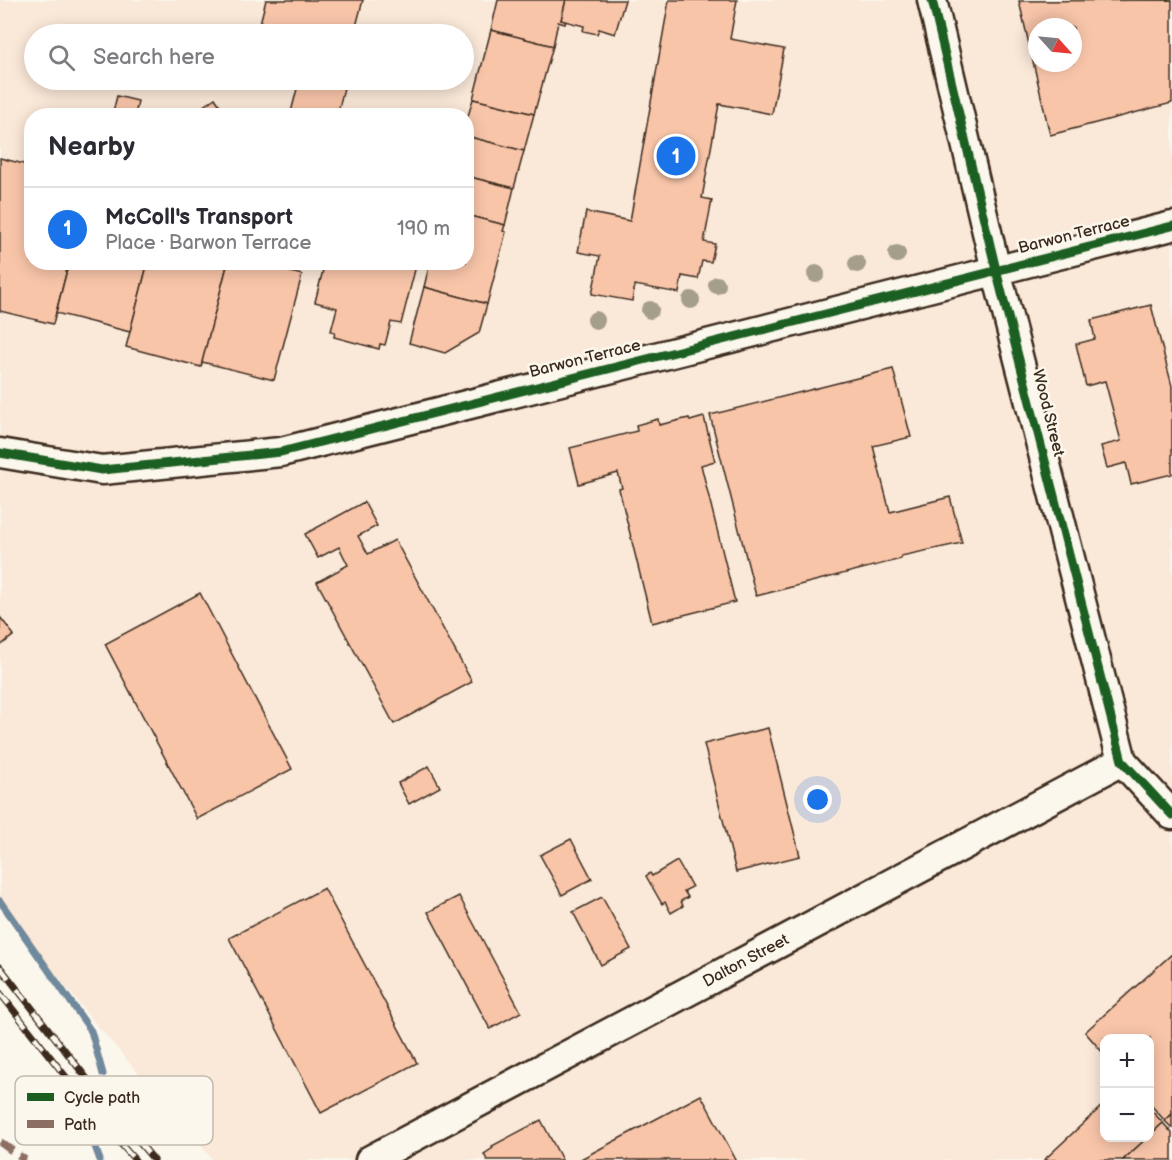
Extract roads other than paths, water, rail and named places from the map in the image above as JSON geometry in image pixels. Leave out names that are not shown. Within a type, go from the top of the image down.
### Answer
[{"type":"street","name":"Wood Street","points":[[932,0],[996,270],[1122,761],[1172,815]]},
{"type":"street","name":"Barwon Terrace","points":[[0,453],[102,470],[281,452],[1172,226]]},
{"type":"street","name":"Dalton Street","points":[[370,1160],[1122,761]]},
{"type":"waterway","points":[[0,901],[91,1031],[103,1074]]},
{"type":"waterway","points":[[94,1145],[100,1160]]},
{"type":"railway","points":[[0,967],[85,1076]]},
{"type":"railway","points":[[0,993],[65,1076]]},
{"type":"railway","points":[[122,1145],[135,1160]]},
{"type":"railway","points":[[141,1145],[154,1160]]},
{"type":"place","name":"McColl's Transport","points":[[676,156]]}]
